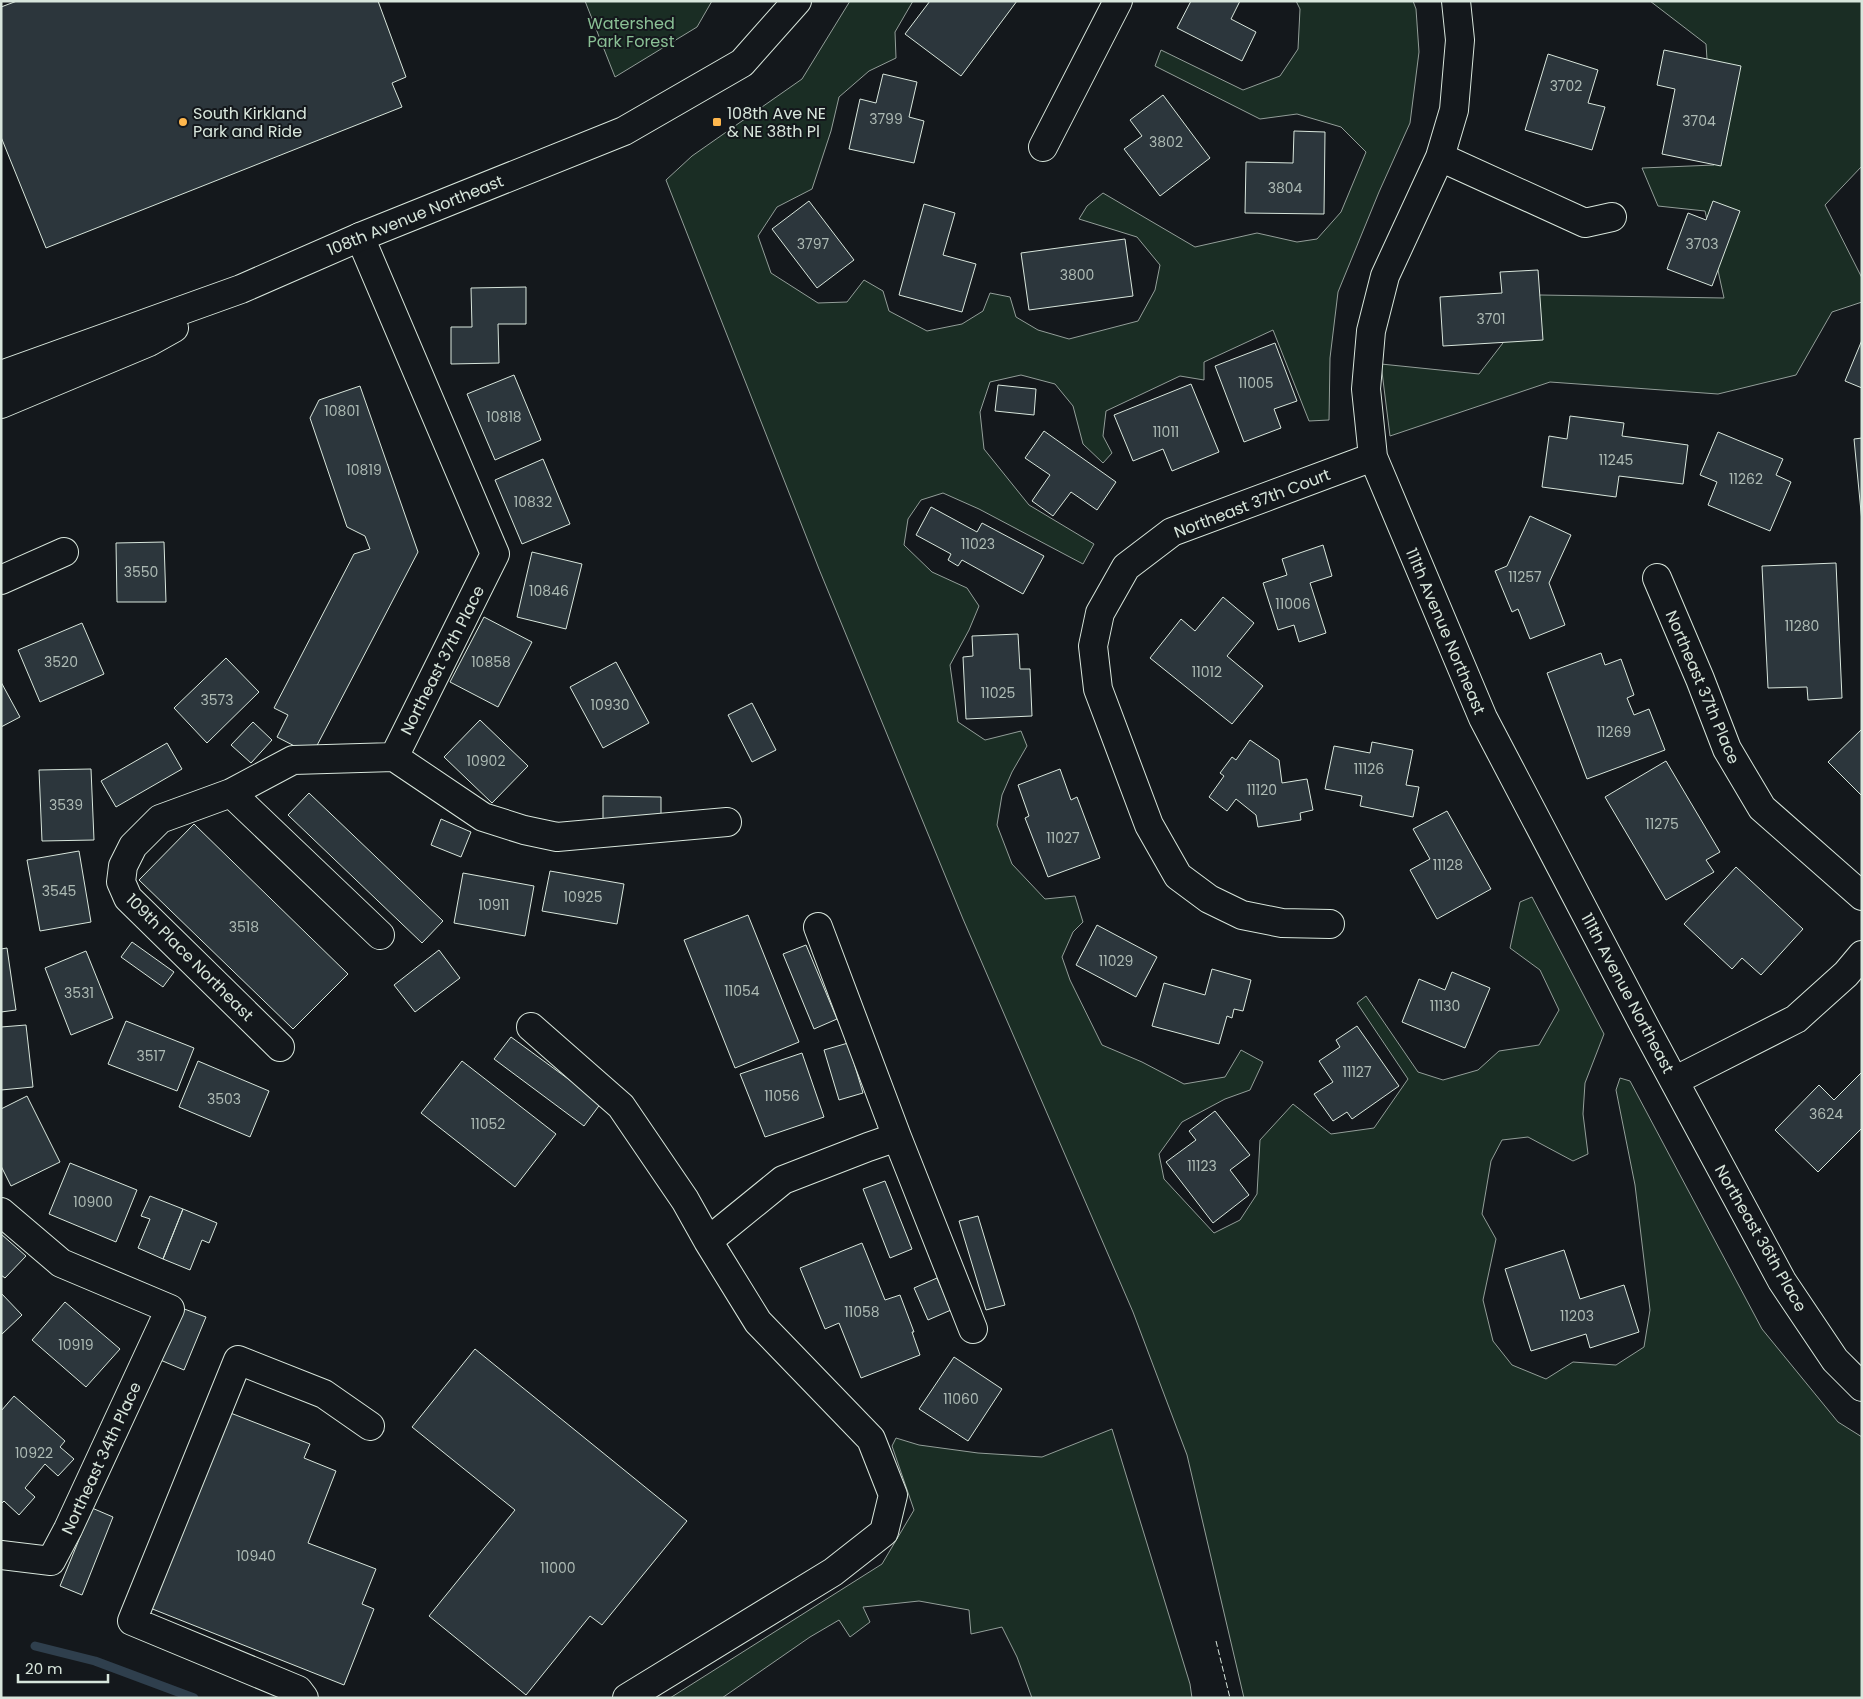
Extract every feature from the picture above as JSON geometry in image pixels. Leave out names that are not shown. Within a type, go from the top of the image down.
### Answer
[{"type":"street","name":"108th Avenue Northeast","points":[[1,375],[241,289],[360,237],[624,131],[742,63],[797,1]]},
{"type":"street","points":[[1043,147],[1118,1]]},
{"type":"street","name":"111th Avenue Northeast","points":[[1456,1],[1460,40],[1454,110],[1440,156],[1385,276],[1370,330],[1366,389],[1373,457],[1483,718],[1674,1080]]},
{"type":"street","points":[[1440,156],[1585,223],[1612,217]]},
{"type":"street","name":"Northeast 37th Place","points":[[360,237],[495,554],[394,757]]},
{"type":"street","points":[[1,404],[149,342],[241,289]]},
{"type":"street","name":"Northeast 37th Court","points":[[1330,924],[1282,923],[1242,915],[1209,899],[1178,876],[1149,825],[1098,689],[1093,646],[1100,614],[1126,567],[1172,532],[1373,457]]},
{"type":"street","points":[[1,580],[64,552]]},
{"type":"street","name":"Northeast 37th Place","points":[[1657,578],[1700,679],[1727,749],[1762,808],[1862,896]]},
{"type":"street","points":[[394,757],[483,817],[524,830],[557,837],[727,822]]},
{"type":"street","name":"109th Place Northeast","points":[[280,1047],[128,898],[121,882],[123,866],[133,846],[160,819],[231,793],[293,760],[394,757]]},
{"type":"street","points":[[231,793],[380,935]]},
{"type":"street","points":[[818,928],[897,1137],[974,1329]]},
{"type":"street","points":[[1674,1080],[1796,1019],[1846,974],[1862,955]]},
{"type":"street","points":[[531,1027],[621,1106],[685,1200],[758,1322],[871,1439],[893,1495],[884,1532],[834,1572],[627,1698]]},
{"type":"street","name":"Northeast 36th Place","points":[[1674,1080],[1782,1281],[1835,1360],[1862,1387]]},
{"type":"street","points":[[708,1241],[783,1180],[897,1137]]},
{"type":"street","name":"Northeast 34th Place","points":[[1,1212],[61,1263],[170,1309],[68,1529],[51,1561],[1,1555]]},
{"type":"street","points":[[304,1698],[298,1690],[132,1621],[238,1360],[324,1394],[370,1426]]},
{"type":"green space","name":"Watershed Park Forest","points":[[585,1],[712,1],[697,27],[615,77]]},
{"type":"green space","points":[[850,1],[913,1],[895,32],[896,58],[869,71],[839,97],[831,131],[812,189],[777,207],[758,236],[771,273],[818,303],[847,302],[864,280],[883,291],[889,311],[927,331],[962,324],[983,311],[990,293],[1010,297],[1016,317],[1038,330],[1069,339],[1138,321],[1155,290],[1160,265],[1137,237],[1079,219],[1087,206],[1103,193],[1195,247],[1257,233],[1297,242],[1317,239],[1341,212],[1366,152],[1341,127],[1297,114],[1260,119],[1155,66],[1161,50],[1243,90],[1280,76],[1298,49],[1300,9],[1296,1],[1413,1],[1416,9],[1419,52],[1410,123],[1338,292],[1330,358],[1329,420],[1309,421],[1273,330],[1204,362],[1204,380],[1180,376],[1106,411],[1103,436],[1112,453],[1103,463],[1083,444],[1073,406],[1055,384],[1021,375],[990,382],[980,412],[984,449],[1029,505],[1094,544],[1083,564],[979,509],[943,493],[921,500],[908,519],[904,545],[932,572],[967,588],[979,606],[969,630],[950,665],[958,722],[985,740],[1021,731],[1027,746],[1012,772],[1002,795],[997,825],[1012,864],[1045,899],[1075,896],[1083,922],[1073,932],[1062,957],[1070,980],[1102,1045],[1142,1062],[1184,1084],[1225,1077],[1241,1050],[1263,1062],[1250,1090],[1225,1099],[1182,1122],[1159,1154],[1164,1179],[1214,1233],[1240,1220],[1257,1194],[1260,1140],[1293,1104],[1331,1134],[1374,1128],[1408,1079],[1357,1003],[1366,996],[1418,1072],[1443,1080],[1478,1070],[1499,1051],[1539,1045],[1559,1010],[1540,970],[1510,948],[1520,902],[1532,897],[1604,1034],[1585,1083],[1583,1114],[1588,1154],[1573,1161],[1528,1137],[1502,1140],[1491,1161],[1482,1214],[1496,1239],[1483,1300],[1493,1341],[1512,1365],[1546,1379],[1573,1362],[1616,1365],[1644,1347],[1650,1310],[1635,1185],[1616,1090],[1620,1078],[1630,1081],[1762,1329],[1838,1422],[1862,1437],[1862,1698],[1244,1698],[1187,1455],[1133,1312],[963,919],[819,569],[666,180],[692,156],[802,79]]},
{"type":"green space","points":[[1650,1],[1862,1],[1862,166],[1825,205],[1862,278],[1862,302],[1832,312],[1796,375],[1718,394],[1550,382],[1390,436],[1381,364],[1479,374],[1540,295],[1724,298],[1705,211],[1658,206],[1642,168],[1714,165],[1706,44]]},
{"type":"green space","points":[[1112,1429],[1190,1684],[1192,1698],[1032,1698],[1017,1657],[1002,1627],[971,1634],[969,1610],[919,1601],[863,1607],[870,1622],[850,1637],[839,1620],[810,1637],[722,1698],[670,1698],[882,1564],[914,1510],[892,1446],[896,1438],[919,1445],[978,1453],[1042,1457]]},
{"type":"building","name":"South Kirkland Park and Ride","points":[[17,1],[378,1],[406,77],[392,83],[402,107],[46,248],[1,137],[1,7]]},
{"type":"building","points":[[930,1],[1017,1],[961,76],[905,34]]},
{"type":"building","points":[[1191,1],[1240,1],[1231,19],[1256,32],[1242,61],[1177,28]]},
{"type":"building","points":[[1664,50],[1741,66],[1721,166],[1662,154],[1675,89],[1657,85]]},
{"type":"building","points":[[1548,54],[1598,70],[1588,103],[1605,107],[1592,150],[1525,130]]},
{"type":"building","points":[[883,74],[917,82],[909,117],[924,121],[914,163],[849,149],[860,99],[876,103]]},
{"type":"building","points":[[1163,95],[1210,158],[1160,196],[1124,149],[1142,136],[1130,120]]},
{"type":"building","points":[[1294,131],[1325,132],[1324,214],[1245,213],[1246,162],[1293,163]]},
{"type":"building","points":[[809,201],[854,260],[817,288],[772,229]]},
{"type":"building","points":[[1713,201],[1740,211],[1712,286],[1667,269],[1688,213],[1706,220]]},
{"type":"building","points":[[924,204],[955,213],[943,255],[976,264],[962,312],[899,295]]},
{"type":"building","points":[[1125,239],[1133,296],[1029,310],[1021,253]]},
{"type":"building","points":[[1538,270],[1543,340],[1443,346],[1440,297],[1502,293],[1500,272]]},
{"type":"building","points":[[526,287],[526,324],[498,324],[499,363],[451,364],[451,327],[472,327],[471,288]]},
{"type":"building","points":[[1862,340],[1862,388],[1845,381]]},
{"type":"building","points":[[1275,343],[1297,401],[1274,409],[1281,428],[1244,442],[1215,366]]},
{"type":"building","points":[[514,375],[541,440],[495,460],[467,394]]},
{"type":"building","points":[[1191,384],[1219,452],[1172,471],[1163,449],[1133,461],[1114,415]]},
{"type":"building","points":[[998,385],[1036,389],[1034,415],[995,411]]},
{"type":"building","points":[[360,386],[418,552],[312,755],[277,737],[288,715],[274,708],[354,554],[370,549],[365,536],[347,527],[310,418],[319,400]]},
{"type":"building","points":[[1570,416],[1624,423],[1622,436],[1688,445],[1683,484],[1619,476],[1616,497],[1542,487],[1549,436],[1567,439]]},
{"type":"building","points":[[1044,431],[1116,482],[1097,510],[1071,492],[1053,516],[1032,501],[1050,475],[1025,458]]},
{"type":"building","points":[[1718,432],[1783,459],[1776,475],[1791,482],[1770,531],[1708,505],[1717,482],[1700,475]]},
{"type":"building","points":[[1862,438],[1862,522],[1854,439]]},
{"type":"building","points":[[543,459],[570,524],[522,544],[495,480]]},
{"type":"building","points":[[931,507],[977,532],[982,523],[1044,556],[1023,594],[962,560],[958,566],[948,560],[951,554],[916,535]]},
{"type":"building","points":[[1530,516],[1571,535],[1549,583],[1565,625],[1530,639],[1518,609],[1512,612],[1495,571],[1507,566]]},
{"type":"building","points":[[164,542],[166,602],[117,602],[116,543]]},
{"type":"building","points":[[1323,545],[1332,576],[1310,583],[1326,633],[1299,642],[1294,625],[1278,630],[1263,583],[1287,575],[1282,559]]},
{"type":"building","points":[[532,552],[582,564],[566,629],[517,617]]},
{"type":"building","points":[[1836,563],[1842,698],[1808,700],[1807,687],[1768,688],[1762,566]]},
{"type":"building","points":[[1223,597],[1254,623],[1227,656],[1263,686],[1232,724],[1150,658],[1181,619],[1195,631]]},
{"type":"building","points":[[484,617],[532,642],[498,707],[450,682]]},
{"type":"building","points":[[82,623],[104,674],[40,702],[18,650]]},
{"type":"building","points":[[1018,634],[1020,669],[1030,669],[1032,716],[966,719],[963,657],[973,656],[972,636]]},
{"type":"building","points":[[1601,653],[1605,665],[1621,659],[1634,695],[1627,698],[1634,715],[1649,709],[1665,750],[1587,779],[1547,673]]},
{"type":"building","points":[[226,658],[259,692],[207,743],[174,708]]},
{"type":"building","points":[[616,662],[649,723],[603,748],[570,687]]},
{"type":"building","points":[[1,682],[20,717],[1,727]]},
{"type":"building","points":[[752,703],[776,750],[752,762],[728,715]]},
{"type":"building","points":[[480,720],[528,766],[492,803],[444,757]]},
{"type":"building","points":[[253,722],[272,740],[251,763],[231,745]]},
{"type":"building","points":[[1862,729],[1862,796],[1828,762]]},
{"type":"building","points":[[1250,740],[1279,760],[1282,783],[1307,779],[1313,810],[1300,813],[1301,820],[1258,827],[1256,815],[1236,799],[1227,811],[1209,797],[1224,776],[1220,773],[1232,757],[1236,760]]},
{"type":"building","points":[[1372,742],[1413,750],[1406,785],[1419,787],[1413,817],[1360,806],[1362,796],[1325,789],[1334,746],[1370,753]]},
{"type":"building","points":[[167,743],[182,769],[116,807],[101,781]]},
{"type":"building","points":[[1666,761],[1720,852],[1706,860],[1714,872],[1666,900],[1605,797]]},
{"type":"building","points":[[91,769],[94,840],[42,841],[39,770]]},
{"type":"building","points":[[1060,769],[1071,800],[1077,797],[1100,858],[1048,877],[1025,818],[1029,816],[1018,785]]},
{"type":"building","points":[[309,793],[443,921],[422,943],[288,815]]},
{"type":"building","points":[[603,796],[661,797],[661,823],[603,822]]},
{"type":"building","points":[[1447,811],[1491,889],[1437,919],[1410,870],[1430,859],[1413,829]]},
{"type":"building","points":[[441,819],[471,832],[461,857],[431,845]]},
{"type":"building","points":[[194,824],[348,974],[293,1029],[139,880]]},
{"type":"building","points":[[79,851],[91,922],[40,931],[27,860]]},
{"type":"building","points":[[1736,867],[1803,929],[1761,975],[1742,958],[1732,969],[1684,924]]},
{"type":"building","points":[[550,871],[624,884],[617,924],[542,911]]},
{"type":"building","points":[[463,873],[534,886],[525,936],[454,923]]},
{"type":"building","points":[[748,915],[799,1042],[735,1068],[684,940]]},
{"type":"building","points":[[1097,925],[1157,957],[1136,997],[1076,965]]},
{"type":"building","points":[[132,942],[174,972],[163,987],[121,957]]},
{"type":"building","points":[[806,945],[837,1019],[814,1029],[783,954]]},
{"type":"building","points":[[7,948],[16,1010],[1,1012],[1,949]]},
{"type":"building","points":[[439,950],[460,978],[415,1012],[394,985]]},
{"type":"building","points":[[86,951],[113,1018],[71,1035],[45,968]]},
{"type":"building","points":[[1212,969],[1251,980],[1243,1011],[1234,1009],[1232,1018],[1227,1016],[1219,1044],[1152,1026],[1164,983],[1205,995]]},
{"type":"building","points":[[1452,972],[1490,988],[1465,1048],[1402,1022],[1419,979],[1445,990]]},
{"type":"building","points":[[126,1021],[194,1048],[177,1091],[108,1064]]},
{"type":"building","points":[[26,1025],[33,1087],[1,1090],[1,1027]]},
{"type":"building","points":[[1357,1026],[1399,1086],[1352,1119],[1347,1112],[1333,1121],[1314,1094],[1333,1082],[1319,1061],[1340,1047],[1336,1040]]},
{"type":"building","points":[[511,1037],[601,1103],[584,1126],[494,1059]]},
{"type":"building","points":[[848,1043],[863,1093],[839,1100],[824,1050]]},
{"type":"building","points":[[802,1053],[824,1117],[765,1137],[740,1074]]},
{"type":"building","points":[[198,1061],[269,1091],[250,1137],[179,1107]]},
{"type":"building","points":[[462,1061],[556,1134],[515,1187],[421,1113]]},
{"type":"building","points":[[1862,1072],[1862,1128],[1818,1172],[1775,1130],[1819,1085],[1834,1100]]},
{"type":"building","points":[[27,1096],[60,1162],[11,1186],[1,1166],[1,1109]]},
{"type":"building","points":[[1215,1111],[1250,1155],[1230,1170],[1249,1195],[1213,1223],[1166,1162],[1196,1140],[1189,1131]]},
{"type":"building","points":[[70,1163],[137,1190],[116,1242],[49,1214]]},
{"type":"building","points":[[885,1181],[912,1249],[890,1258],[863,1189]]},
{"type":"building","points":[[150,1196],[183,1209],[163,1259],[138,1248],[150,1219],[141,1216]]},
{"type":"building","points":[[183,1209],[217,1223],[209,1243],[202,1240],[190,1270],[163,1259]]},
{"type":"building","points":[[978,1216],[1005,1305],[986,1310],[959,1221]]},
{"type":"building","points":[[1,1234],[26,1256],[5,1278],[1,1275]]},
{"type":"building","points":[[862,1243],[885,1300],[900,1295],[914,1332],[912,1332],[920,1355],[861,1378],[839,1323],[825,1329],[800,1268]]},
{"type":"building","points":[[1564,1250],[1580,1299],[1624,1285],[1639,1332],[1590,1348],[1586,1334],[1531,1351],[1505,1269]]},
{"type":"building","points":[[937,1278],[951,1310],[928,1320],[914,1288]]},
{"type":"building","points":[[1,1293],[22,1315],[1,1335]]},
{"type":"building","points":[[65,1302],[120,1349],[86,1387],[32,1340]]},
{"type":"building","points":[[179,1307],[206,1317],[184,1370],[158,1359]]},
{"type":"building","points":[[475,1349],[687,1521],[602,1625],[590,1616],[526,1695],[429,1616],[515,1510],[412,1427]]},
{"type":"building","points":[[954,1357],[1002,1389],[968,1441],[919,1409]]},
{"type":"building","points":[[14,1396],[65,1441],[60,1447],[74,1459],[58,1476],[45,1464],[25,1488],[35,1497],[19,1515],[4,1501],[1,1504],[1,1411]]},
{"type":"building","points":[[228,1412],[310,1444],[304,1458],[336,1471],[308,1543],[376,1569],[362,1604],[374,1609],[344,1685],[150,1608]]},
{"type":"building","points":[[92,1508],[113,1517],[82,1595],[60,1586]]},
{"type":"waterway","points":[[35,1646],[95,1661],[194,1698]]},
{"type":"fence","points":[[1216,1641],[1230,1698]]},
{"type":"place","name":"South Kirkland Park and Ride","points":[[183,122]]},
{"type":"place","name":"108th Ave NE & NE 38th Pl","points":[[717,122]]}]
